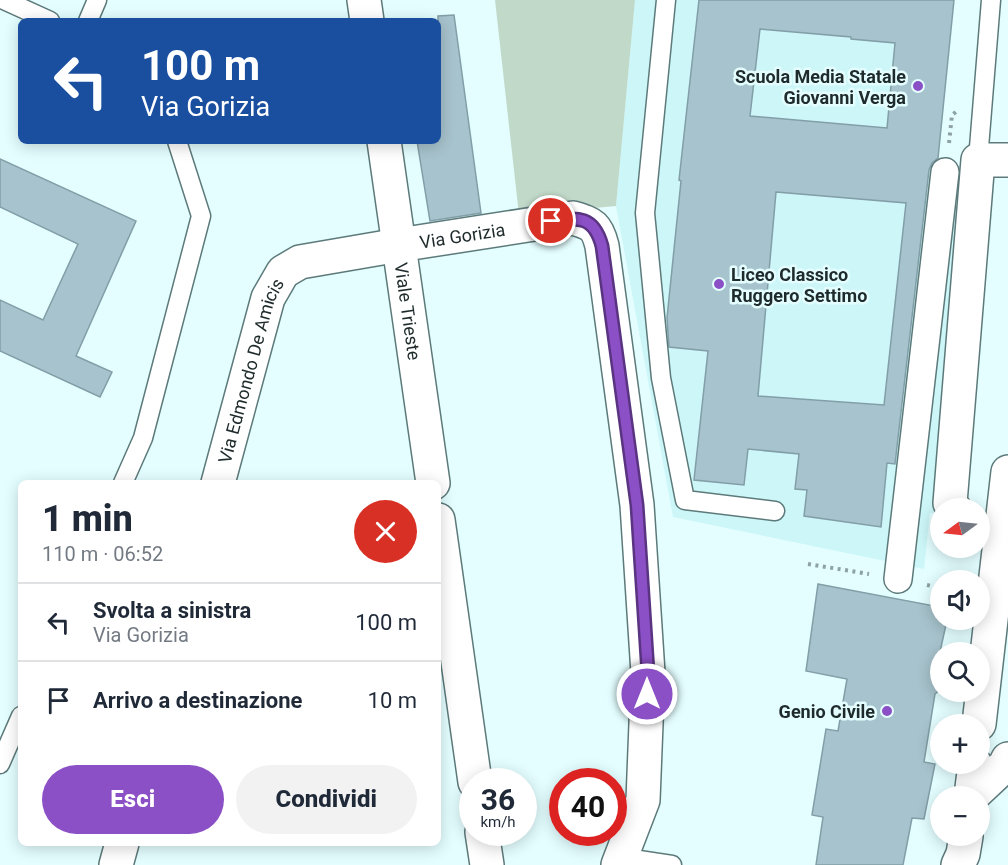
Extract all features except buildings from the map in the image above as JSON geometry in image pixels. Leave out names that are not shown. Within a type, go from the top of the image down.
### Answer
[{"type":"street","points":[[364,0],[367,18]]},
{"type":"street","name":"Viale Trieste","points":[[384,144],[433,480]]},
{"type":"street","points":[[951,498],[993,160]]},
{"type":"street","points":[[898,579],[945,172]]},
{"type":"street","name":"Via Gorizia","points":[[399,245],[573,218],[590,223],[598,233],[602,246],[637,505],[648,673],[643,800],[618,861]]},
{"type":"street","name":"Via Edmondo De Amicis","points":[[219,480],[268,298],[283,272],[300,262],[399,245]]},
{"type":"street","points":[[990,550],[1008,472]]},
{"type":"street","points":[[441,541],[473,768]]},
{"type":"street","points":[[980,714],[989,558]]},
{"type":"street","points":[[982,786],[1005,765],[1008,759]]},
{"type":"street","points":[[116,865],[121,846]]},
{"type":"street","points":[[484,846],[487,865]]},
{"type":"lane","points":[[4,0],[43,18]]},
{"type":"lane","points":[[89,18],[97,0]]},
{"type":"lane","points":[[666,0],[645,213],[661,378],[685,500],[775,511]]},
{"type":"lane","points":[[991,0],[993,160]]},
{"type":"lane","points":[[124,480],[143,438],[201,216],[178,144]]},
{"type":"lane","points":[[0,764],[18,723]]},
{"type":"lane","points":[[618,861],[672,865]]},
{"type":"shaded area","points":[[635,0],[954,0],[934,206],[967,209],[938,498],[930,498],[924,569],[673,517],[616,206]]},
{"type":"green space","points":[[495,0],[635,0],[616,206],[519,215]]},
{"type":"place","name":"Scuola Media Statale Giovanni Verga","points":[[918,86]]},
{"type":"place","name":"Liceo Classico Ruggero Settimo","points":[[719,284]]},
{"type":"place","name":"Genio Civile","points":[[887,711]]},
{"type":"route","points":[[551,221],[573,218],[590,223],[598,233],[602,246],[637,505],[648,673],[647,694]]}]
